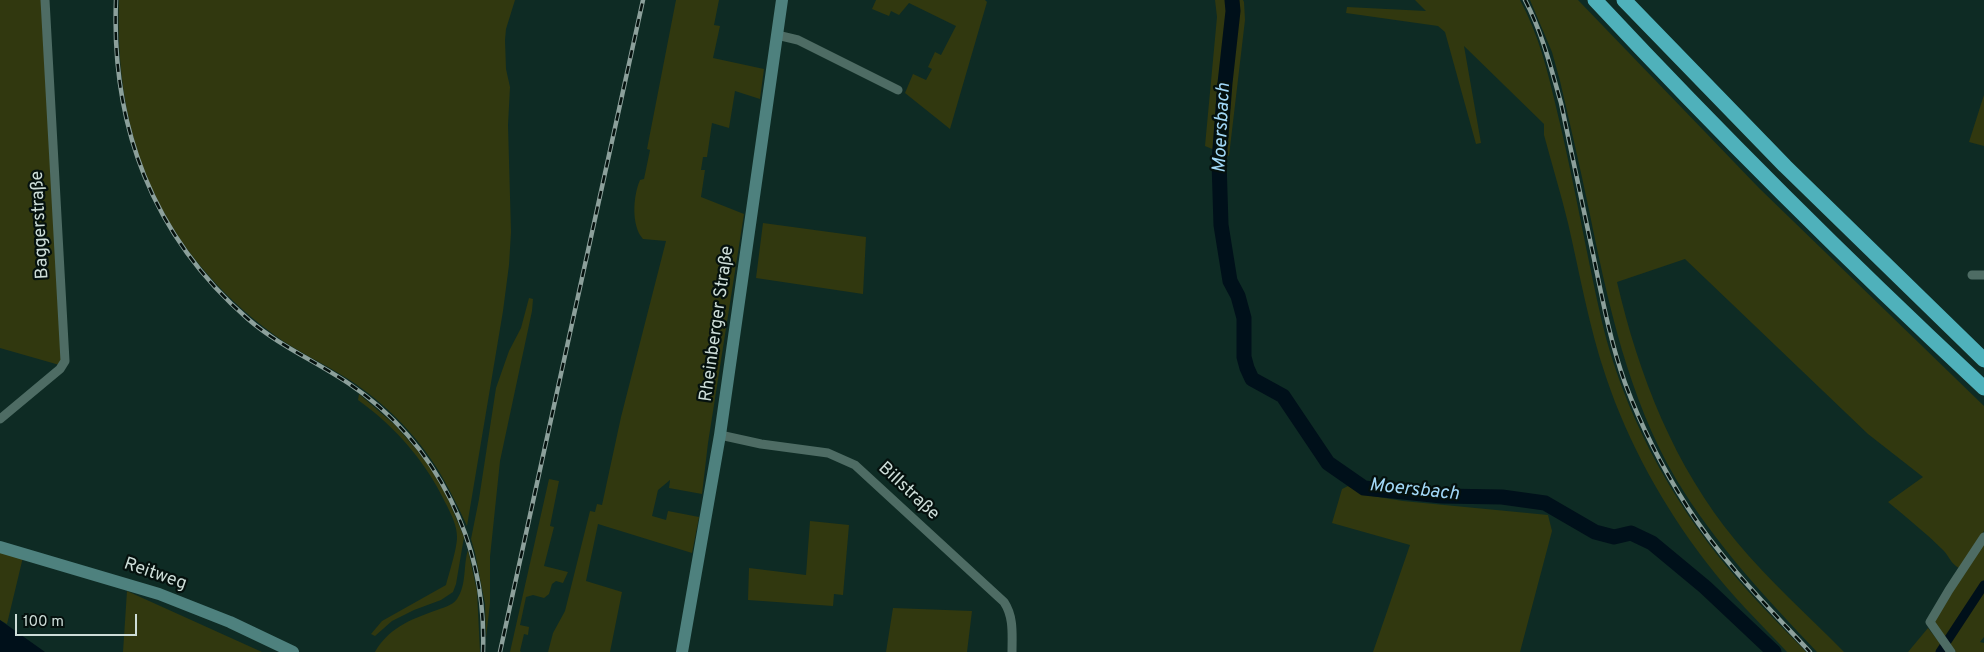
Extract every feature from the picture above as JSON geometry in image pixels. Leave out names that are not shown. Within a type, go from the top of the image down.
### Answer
[{"type":"highway","points":[[1595,0],[1767,178],[1897,306],[1984,388]]},
{"type":"highway","points":[[1624,0],[1785,166],[1984,360]]},
{"type":"main road","name":"Rheinberger Straße","points":[[682,652],[720,434],[782,0]]},
{"type":"main road","name":"Reitweg","points":[[0,547],[159,594],[230,622],[293,652]]},
{"type":"street","name":"Baggerstraße","points":[[0,419],[60,369],[65,361],[45,0]]},
{"type":"street","points":[[777,35],[798,40],[898,90]]},
{"type":"street","points":[[1972,275],[1984,275]]},
{"type":"street","name":"Billstraße","points":[[720,434],[761,444],[828,453],[839,456],[856,465],[1004,602],[1009,609],[1012,621],[1012,652]]},
{"type":"street","points":[[1949,650],[1930,622],[1948,590],[1984,537]]},
{"type":"green space","points":[[0,0],[41,0],[63,366],[0,348]]},
{"type":"green space","points":[[119,0],[515,0],[506,29],[505,40],[506,69],[510,87],[508,125],[511,232],[509,265],[467,526],[436,467],[403,424],[362,389],[339,373],[273,334],[234,301],[201,266],[173,228],[152,188],[136,145],[125,99],[120,51]]},
{"type":"green space","points":[[676,0],[719,0],[714,25],[720,26],[713,58],[764,69],[760,99],[735,91],[729,128],[712,123],[707,157],[703,157],[701,170],[705,170],[701,197],[744,214],[708,443],[702,494],[669,488],[670,480],[658,490],[652,516],[666,520],[668,511],[699,517],[692,553],[598,524],[586,581],[622,592],[610,652],[548,652],[553,633],[565,611],[590,511],[595,512],[597,504],[602,505],[621,417],[666,241],[643,239],[636,227],[634,211],[636,194],[640,180],[644,179],[650,150],[647,149]]},
{"type":"green space","points":[[876,0],[985,0],[987,2],[950,129],[905,93],[913,74],[926,80],[932,69],[928,67],[935,52],[941,55],[956,26],[909,3],[899,15],[891,11],[889,16],[872,9]]},
{"type":"green space","points":[[1215,0],[1243,0],[1244,2],[1245,20],[1229,156],[1205,146],[1217,17]]},
{"type":"green space","points":[[1415,0],[1520,0],[1538,40],[1554,96],[1602,322],[1622,388],[1636,421],[1668,484],[1707,542],[1729,569],[1806,652],[1787,652],[1725,585],[1706,562],[1676,519],[1648,474],[1636,450],[1615,402],[1595,339],[1568,223],[1544,135],[1544,124],[1464,46],[1481,143],[1476,144],[1445,32],[1438,26],[1346,13],[1347,7],[1426,11]]},
{"type":"green space","points":[[1530,0],[1578,0],[1759,188],[1984,406],[1984,531],[1959,568],[1937,544],[1888,502],[1923,477],[1868,434],[1685,259],[1617,282],[1636,352],[1648,385],[1677,451],[1694,482],[1714,512],[1749,556],[1844,652],[1817,652],[1779,611],[1742,570],[1707,526],[1676,479],[1659,448],[1632,382],[1622,349],[1604,280],[1560,81],[1552,52]]},
{"type":"green space","points":[[1984,95],[1984,146],[1969,142]]},
{"type":"green space","points":[[763,223],[866,237],[863,294],[756,278]]},
{"type":"green space","points":[[529,298],[533,299],[532,311],[500,461],[490,557],[490,603],[486,638],[485,604],[471,539],[496,388],[509,351],[521,328]]},
{"type":"green space","points":[[359,394],[395,425],[434,473],[448,499],[464,537],[453,592],[441,600],[392,621],[375,636],[371,634],[382,621],[446,585],[456,548],[457,533],[446,504],[429,474],[409,446],[372,410],[358,400]]},
{"type":"green space","points":[[549,479],[559,481],[550,526],[554,527],[544,566],[568,572],[563,583],[556,581],[552,584],[549,594],[544,598],[533,595],[526,597],[520,625],[529,627],[528,635],[524,634],[521,652],[510,652]]},
{"type":"green space","points":[[1348,486],[1372,496],[1403,501],[1548,515],[1552,531],[1520,652],[1373,652],[1410,545],[1332,523],[1342,489]]},
{"type":"green space","points":[[810,521],[849,525],[843,595],[834,594],[833,606],[748,600],[749,568],[806,575]]},
{"type":"green space","points":[[1984,542],[1984,637],[1980,642],[1984,643],[1984,652],[1956,652],[1933,623]]},
{"type":"green space","points":[[0,547],[24,553],[7,624],[0,620]]},
{"type":"green space","points":[[468,550],[477,591],[480,652],[375,652],[386,637],[400,626],[447,606],[457,599],[464,581]]},
{"type":"green space","points":[[127,591],[262,652],[123,652]]},
{"type":"green space","points":[[893,608],[972,611],[967,652],[886,652]]},
{"type":"green space","points":[[1928,628],[1947,652],[1908,652]]},
{"type":"water","points":[[0,620],[45,652],[0,652]]},
{"type":"waterway","name":"Moersbach","points":[[1232,0],[1233,11],[1219,161],[1221,225],[1230,281],[1238,296],[1244,318],[1244,357],[1252,379],[1283,396],[1328,463],[1364,488],[1442,496],[1502,497],[1545,503],[1595,532],[1614,537],[1631,533],[1652,543],[1705,587],[1774,652]]},
{"type":"waterway","points":[[1940,652],[1984,585]]},
{"type":"railway","points":[[116,0],[116,46],[121,91],[130,134],[144,175],[163,215],[186,252],[215,287],[248,319],[284,345],[348,383],[380,407],[408,435],[431,466],[451,500],[466,536],[476,573],[482,612],[483,652]]},
{"type":"railway","points":[[500,652],[643,0]]},
{"type":"railway","points":[[1525,0],[1541,37],[1561,103],[1603,303],[1620,367],[1638,415],[1670,478],[1701,528],[1746,583],[1810,652]]}]
